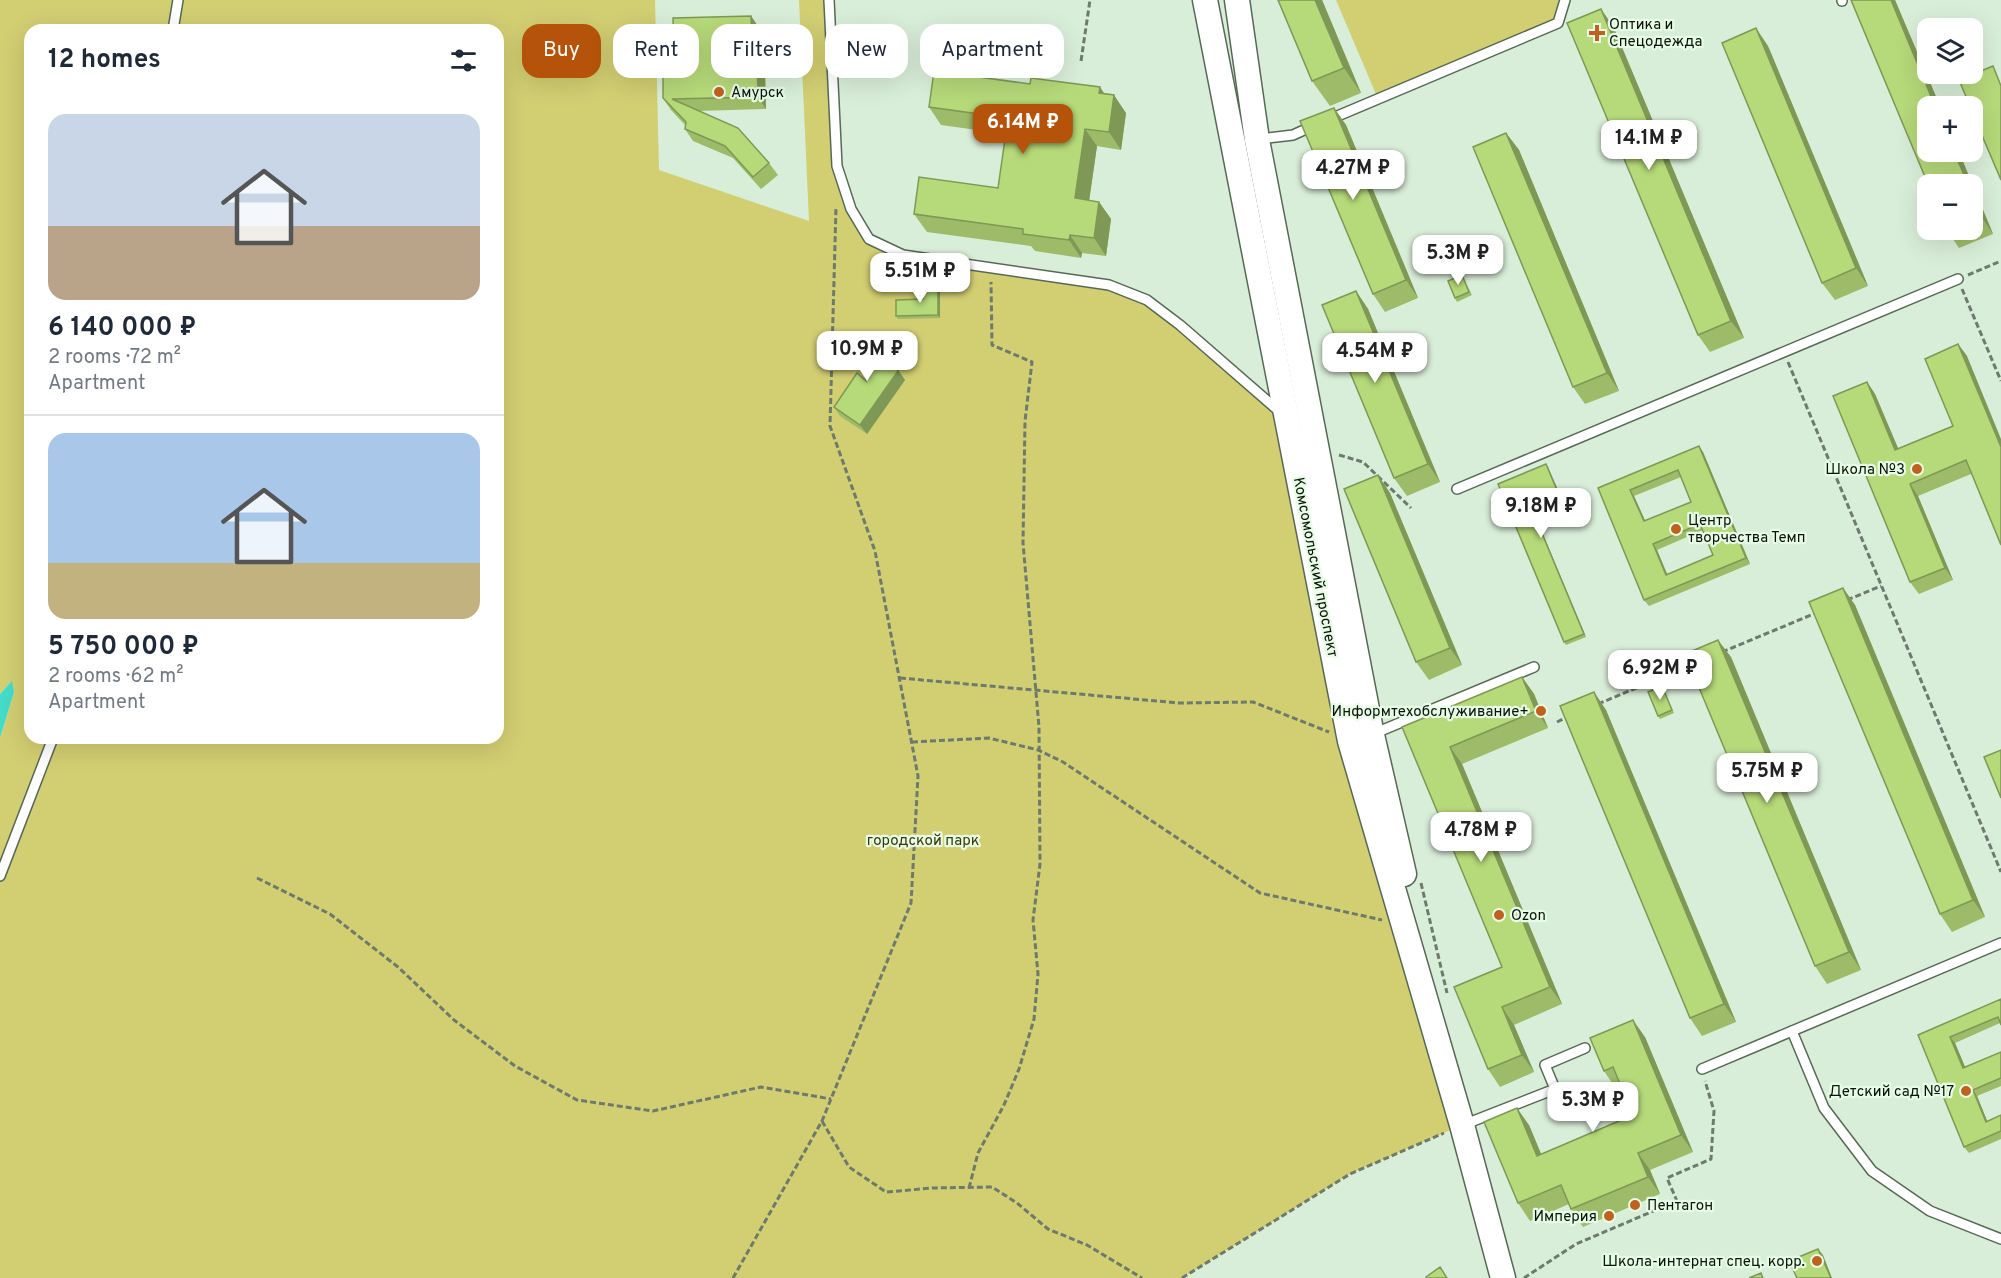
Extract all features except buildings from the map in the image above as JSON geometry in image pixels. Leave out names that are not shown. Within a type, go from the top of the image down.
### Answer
[{"type":"street","name":"Комсомольский проспект","points":[[1205,0],[1287,418],[1404,925],[1462,1125]]},
{"type":"street","name":"Комсомольский проспект","points":[[1237,0],[1257,140],[1361,738],[1503,1278]]},
{"type":"lane","points":[[173,24],[178,0]]},
{"type":"lane","points":[[829,0],[837,166],[851,209],[869,239],[903,255],[1109,285],[1147,300],[1180,325],[1287,418]]},
{"type":"lane","points":[[1257,140],[1293,135],[1558,23],[1565,0]]},
{"type":"lane","points":[[1457,489],[1958,279]]},
{"type":"lane","points":[[1361,738],[1534,667]]},
{"type":"lane","points":[[0,876],[51,744]]},
{"type":"lane","points":[[1702,1069],[2001,944]]},
{"type":"lane","points":[[1792,1031],[1824,1108],[1872,1171],[1930,1211],[2001,1239]]},
{"type":"lane","points":[[1462,1125],[1487,1118],[1555,1089],[1545,1065],[1585,1048]]},
{"type":"path","points":[[1081,61],[1090,0]]},
{"type":"path","points":[[733,1278],[822,1121],[910,903],[918,776],[875,551],[830,426],[836,201]]},
{"type":"path","points":[[2001,261],[1958,279],[2001,381]]},
{"type":"path","points":[[969,1188],[978,1153],[1004,1105],[1019,1069],[1034,1019],[1038,974],[1033,920],[1040,864],[1041,821],[1035,691],[1023,543],[1025,421],[1032,362],[992,345],[990,268]]},
{"type":"path","points":[[1784,352],[2001,872]]},
{"type":"path","points":[[1332,452],[1363,462],[1411,508]]},
{"type":"path","points":[[1839,604],[1881,586]]},
{"type":"path","points":[[1713,656],[1817,613]]},
{"type":"path","points":[[1588,708],[1692,665]]},
{"type":"path","points":[[900,678],[1179,703],[1253,702],[1361,738]]},
{"type":"path","points":[[1557,722],[1578,713]]},
{"type":"path","points":[[912,742],[989,738],[1038,750],[1063,762],[1260,893],[1404,925]]},
{"type":"path","points":[[257,878],[330,914],[398,967],[454,1020],[515,1066],[577,1100],[653,1111],[761,1087],[831,1099]]},
{"type":"path","points":[[1524,1278],[1576,1244],[1677,1201],[1667,1178],[1711,1159],[1714,1111],[1702,1069]]},
{"type":"path","points":[[822,1121],[849,1167],[886,1192],[992,1187],[1017,1203],[1048,1229],[1087,1245],[1142,1278]]},
{"type":"path","points":[[1182,1278],[1350,1174],[1462,1125]]},
{"type":"green space","name":"городской парк","points":[[0,0],[655,0],[656,24],[613,24],[613,78],[657,78],[659,170],[809,221],[803,78],[813,78],[813,24],[800,24],[799,0],[829,0],[830,24],[825,24],[825,78],[833,78],[837,166],[851,209],[869,239],[903,255],[1109,285],[1147,300],[1287,418],[1462,1125],[1350,1174],[1182,1278],[0,1278],[0,738],[14,692],[11,682],[0,694]]},
{"type":"green space","points":[[1336,0],[1565,0],[1558,23],[1378,99]]},
{"type":"water","points":[[12,681],[14,692],[0,738],[0,694]]},
{"type":"place","name":"Оптика и Спецодежда","points":[[1597,33]]},
{"type":"place","name":"Амурск","points":[[719,92]]},
{"type":"place","name":"Школа №3","points":[[1917,469]]},
{"type":"place","name":"Центр творчества Темп","points":[[1676,529]]},
{"type":"place","name":"Информтехобслуживание+","points":[[1541,711]]},
{"type":"place","name":"Ozon","points":[[1499,915]]},
{"type":"place","name":"Детский сад №17","points":[[1966,1091]]},
{"type":"place","name":"Пентагон","points":[[1635,1205]]},
{"type":"place","name":"Империя","points":[[1609,1216]]},
{"type":"place","name":"Школа-интернат спец. корр.","points":[[1817,1261]]}]
